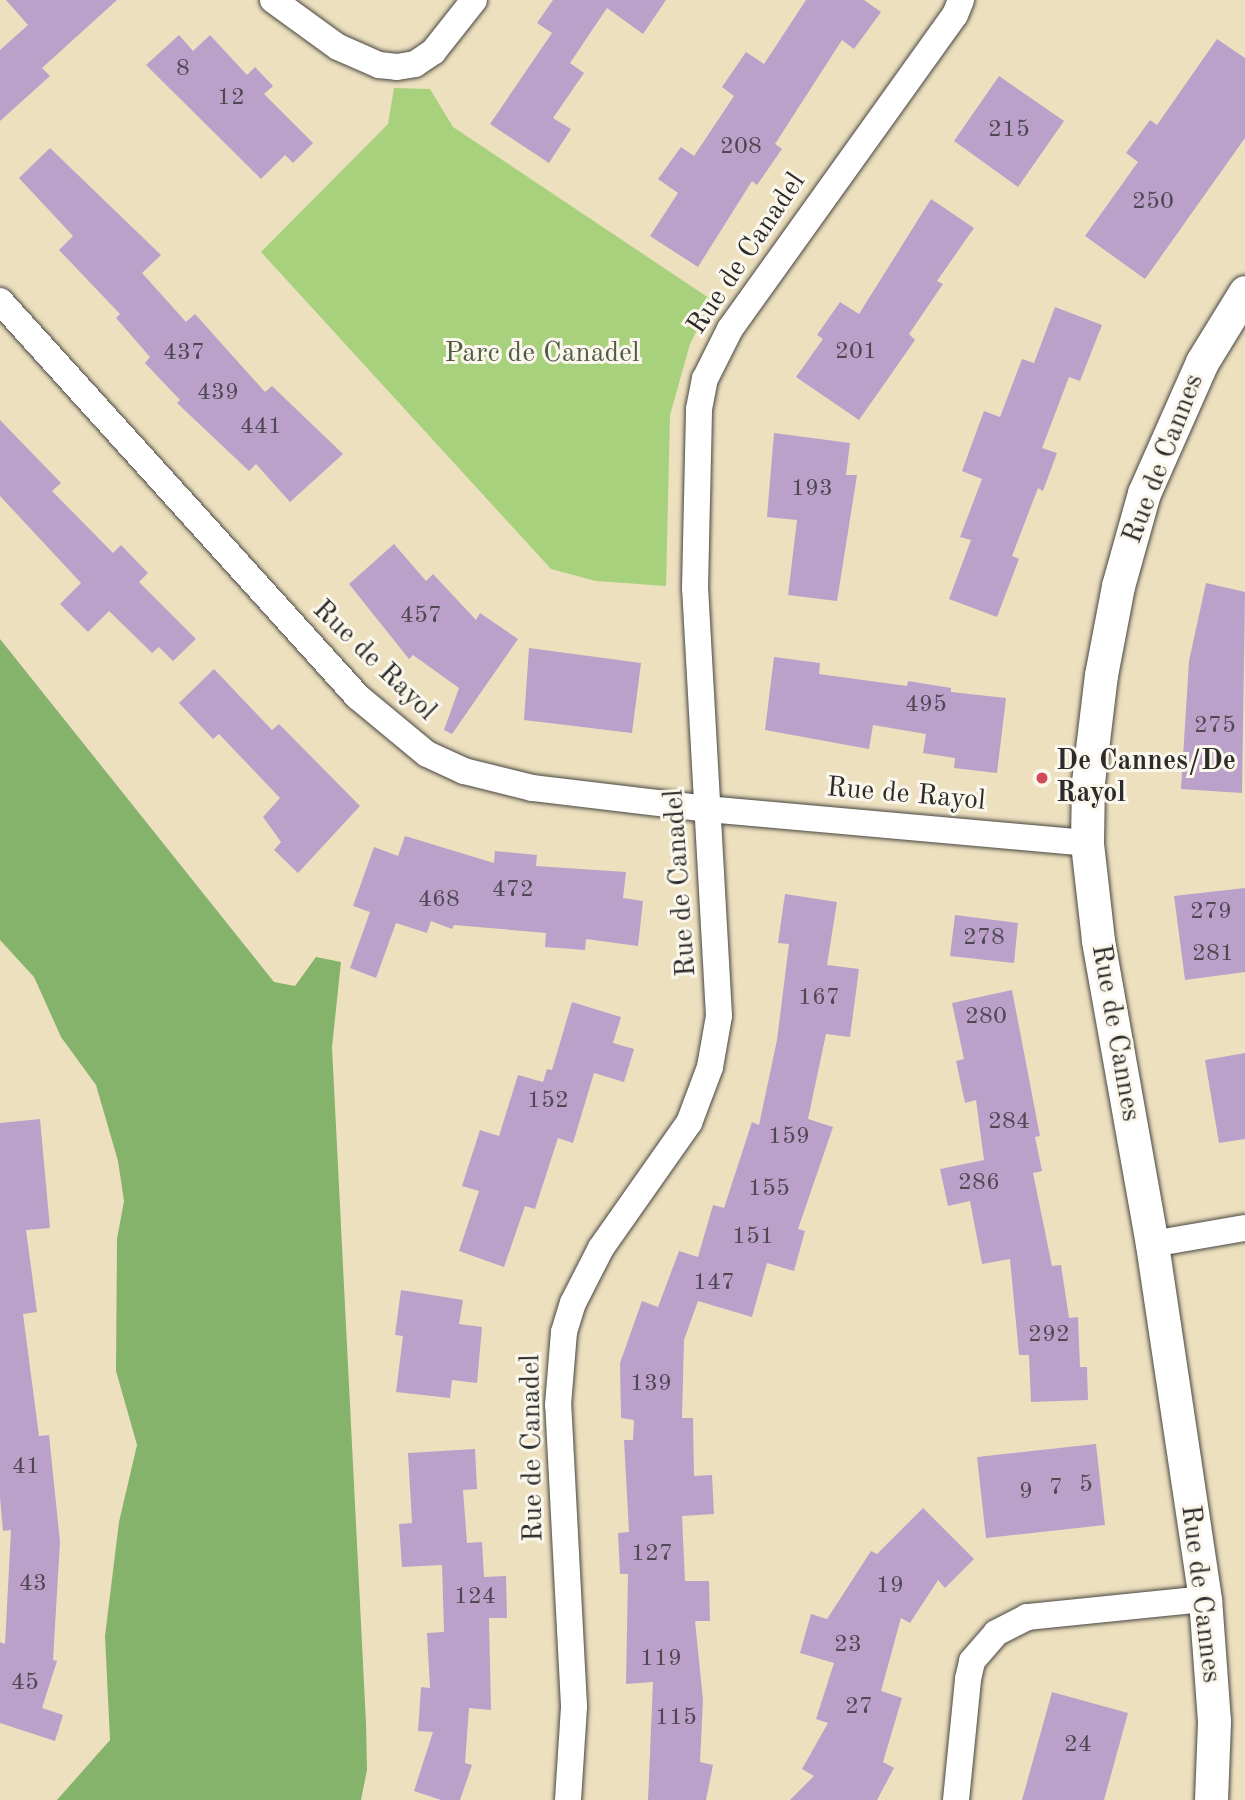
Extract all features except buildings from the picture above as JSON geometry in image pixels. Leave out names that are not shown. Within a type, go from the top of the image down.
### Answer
[{"type":"street","points":[[273,0],[338,47],[379,65],[397,67],[415,64],[433,52],[474,0]]},
{"type":"street","name":"Rue de Canadel","points":[[568,1800],[574,1706],[558,1405],[564,1332],[586,1273],[689,1123],[710,1067],[719,995],[695,563],[695,444],[705,379],[730,329],[955,15],[961,0]]},
{"type":"street","name":"Rue de Cannes","points":[[1212,1800],[1214,1720],[1205,1599],[1152,1244],[1098,940],[1087,842],[1090,740],[1131,536],[1178,410],[1245,292]]},
{"type":"street","name":"Rue de Rayol","points":[[0,301],[358,697],[427,754],[491,780],[707,809],[1087,842]]},
{"type":"street","points":[[1152,1244],[1245,1228]]},
{"type":"street","points":[[956,1800],[972,1661],[996,1633],[1027,1617],[1205,1599]]},
{"type":"green space","name":"Parc de Canadel","points":[[394,88],[430,89],[453,127],[712,300],[690,344],[670,415],[666,586],[596,581],[551,569],[261,252],[388,124]]},
{"type":"green space","points":[[0,639],[274,982],[295,986],[316,957],[341,962],[332,1047],[366,1723],[367,1770],[361,1800],[57,1800],[110,1740],[105,1636],[119,1522],[137,1445],[116,1371],[117,1239],[124,1201],[118,1161],[96,1085],[61,1037],[34,977],[0,940]]},
{"type":"place","name":"De Cannes/De Rayol","points":[[1042,778]]}]
